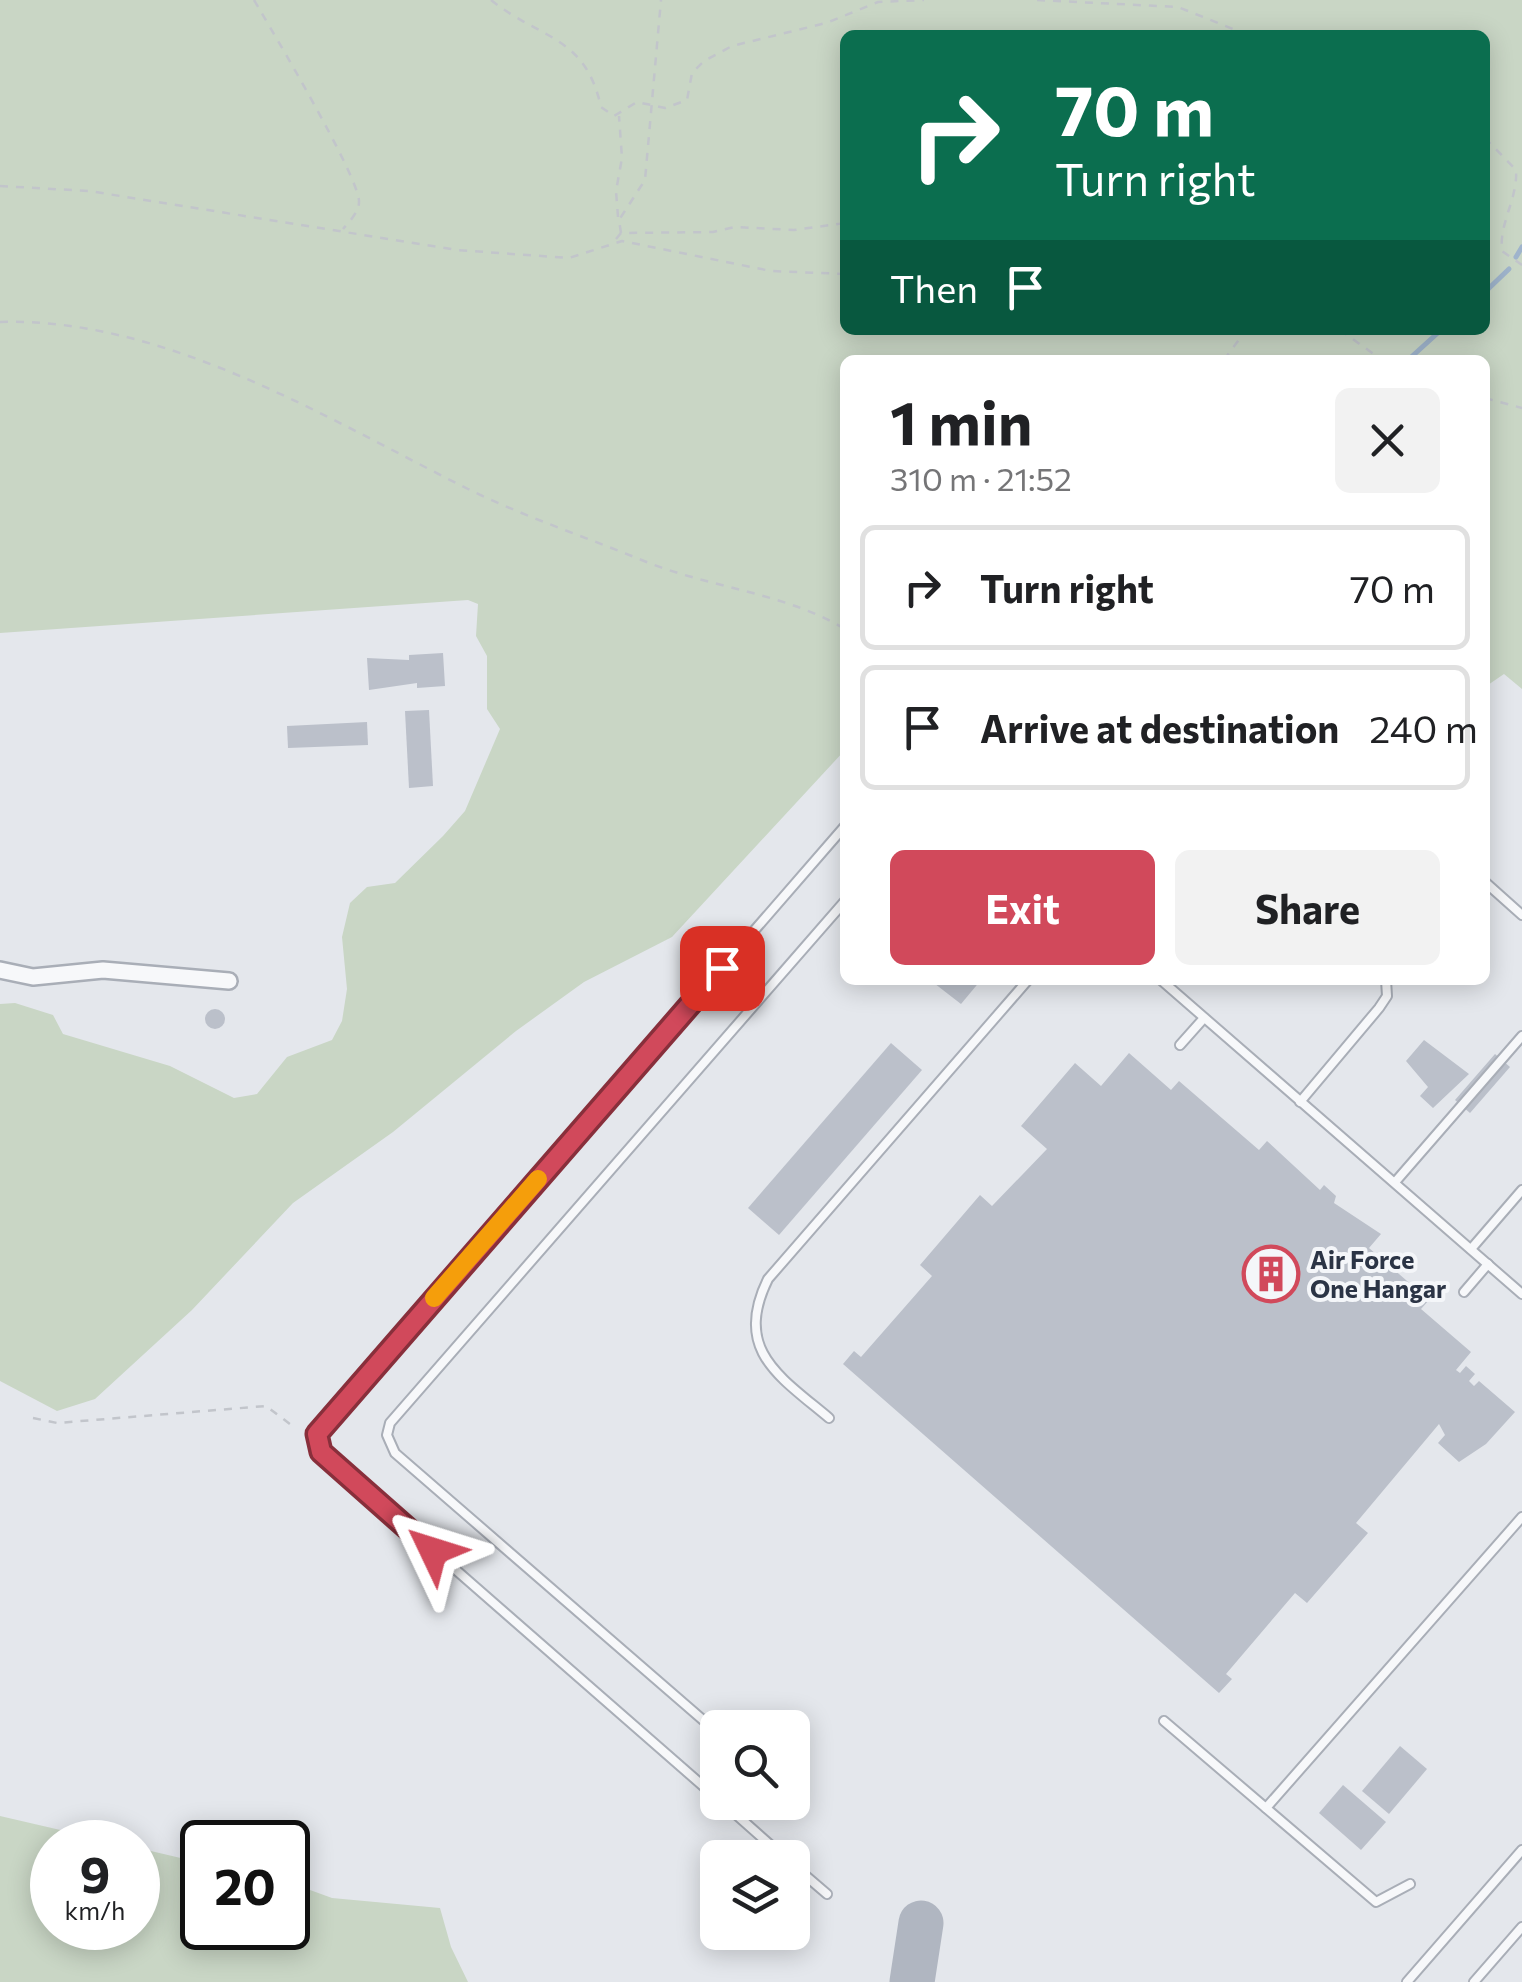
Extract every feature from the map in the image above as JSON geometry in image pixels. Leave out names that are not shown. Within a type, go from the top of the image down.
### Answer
[{"type":"street","points":[[0,970],[33,977],[103,970],[229,981]]},
{"type":"lane","points":[[700,1784],[321,1452],[317,1434],[840,832]]},
{"type":"lane","points":[[1490,887],[1522,915]]},
{"type":"lane","points":[[700,1717],[395,1453],[387,1441],[388,1430],[840,907]]},
{"type":"lane","points":[[829,1418],[764,1358],[757,1340],[756,1304],[768,1278],[1024,985]]},
{"type":"lane","points":[[1167,985],[1522,1294]]},
{"type":"lane","points":[[1300,1102],[1379,1008],[1386,996],[1386,985]]},
{"type":"lane","points":[[1180,1046],[1204,1018]]},
{"type":"lane","points":[[1396,1181],[1522,1036]]},
{"type":"lane","points":[[1471,1250],[1522,1190]]},
{"type":"lane","points":[[1464,1292],[1488,1264]]},
{"type":"lane","points":[[1266,1808],[1522,1516]]},
{"type":"lane","points":[[1164,1721],[1376,1902],[1410,1884]]},
{"type":"lane","points":[[742,1820],[764,1840]]},
{"type":"lane","points":[[1407,1982],[1522,1850]]},
{"type":"lane","points":[[810,1879],[827,1894]]},
{"type":"lane","points":[[1474,1982],[1522,1926]]},
{"type":"path","points":[[254,0],[310,98],[357,193],[356,211],[342,230]]},
{"type":"path","points":[[490,0],[562,41],[582,58],[607,114],[620,114],[637,102],[649,101],[664,108],[687,100],[692,74],[704,60],[732,46],[826,24],[878,2],[924,0]]},
{"type":"path","points":[[619,220],[646,180],[649,101],[661,0]]},
{"type":"path","points":[[1037,0],[1178,7],[1236,30]]},
{"type":"path","points":[[614,242],[621,232],[620,114]]},
{"type":"path","points":[[1490,143],[1516,170],[1517,185],[1500,235],[1502,251],[1522,265]]},
{"type":"path","points":[[0,186],[90,191],[457,250],[569,258],[614,242],[771,271],[840,274]]},
{"type":"path","points":[[621,232],[693,233],[735,227],[794,230],[840,224]]},
{"type":"path","points":[[0,322],[105,330],[210,365],[505,506],[679,574],[792,603],[840,627]]},
{"type":"path","points":[[1347,335],[1375,355]]},
{"type":"path","points":[[1490,399],[1522,408]]},
{"type":"path","points":[[33,1418],[57,1423],[266,1406],[290,1424]]},
{"type":"green space","points":[[0,0],[1522,0],[1522,689],[1504,674],[1490,684],[1490,355],[840,355],[840,755],[672,937],[584,982],[516,1031],[393,1132],[293,1203],[192,1310],[95,1399],[57,1411],[0,1381],[0,1004],[15,1003],[53,1015],[63,1034],[170,1066],[234,1098],[257,1094],[287,1057],[332,1040],[342,1021],[347,989],[342,937],[350,903],[367,887],[395,883],[465,811],[500,729],[487,709],[487,656],[476,636],[478,604],[468,600],[0,633]]},
{"type":"green space","points":[[0,1816],[30,1823],[30,1950],[160,1950],[160,1853],[180,1858],[180,1950],[310,1950],[310,1890],[332,1898],[440,1908],[451,1947],[468,1982],[0,1982]]},
{"type":"building","points":[[443,653],[445,686],[417,688],[417,683],[369,690],[367,658],[409,660],[409,655]]},
{"type":"building","points":[[429,710],[433,786],[409,788],[405,711]]},
{"type":"building","points":[[367,722],[368,745],[288,748],[287,726]]},
{"type":"building","points":[[936,985],[977,985],[961,1004]]},
{"type":"building","points":[[215,1009],[225,1019],[215,1029],[205,1019]]},
{"type":"building","points":[[1424,1040],[1469,1074],[1433,1108],[1420,1096],[1428,1087],[1406,1061]]},
{"type":"building","points":[[891,1043],[922,1070],[779,1235],[748,1208]]},
{"type":"building","points":[[1129,1053],[1171,1090],[1179,1081],[1259,1150],[1267,1141],[1320,1190],[1324,1185],[1336,1196],[1334,1203],[1381,1234],[1369,1248],[1429,1300],[1421,1309],[1471,1352],[1456,1370],[1460,1373],[1466,1366],[1475,1374],[1469,1381],[1474,1386],[1479,1381],[1515,1412],[1486,1444],[1459,1462],[1438,1443],[1445,1435],[1439,1424],[1356,1523],[1368,1533],[1307,1603],[1295,1593],[1226,1674],[1232,1679],[1219,1693],[843,1364],[854,1351],[861,1357],[932,1276],[920,1265],[980,1195],[992,1206],[1047,1149],[1021,1126],[1075,1063],[1101,1086]]},
{"type":"building","points":[[1495,1054],[1510,1067],[1470,1113],[1455,1100]]},
{"type":"building","points":[[1400,1746],[1427,1769],[1389,1814],[1362,1791]]},
{"type":"building","points":[[1343,1785],[1386,1822],[1361,1850],[1319,1813]]},
{"type":"waterway","points":[[1516,257],[1522,247]]},
{"type":"waterway","points":[[1490,287],[1509,269]]},
{"type":"waterway","points":[[1414,355],[1436,335]]},
{"type":"taxiway","points":[[912,1982],[921,1923]]},
{"type":"slow traffic","points":[[434,1298],[538,1179]]},
{"type":"place","name":"Air Force One Hangar","points":[[1271,1274]]},
{"type":"route","points":[[433,1551],[321,1452],[317,1434],[722,968]]}]
